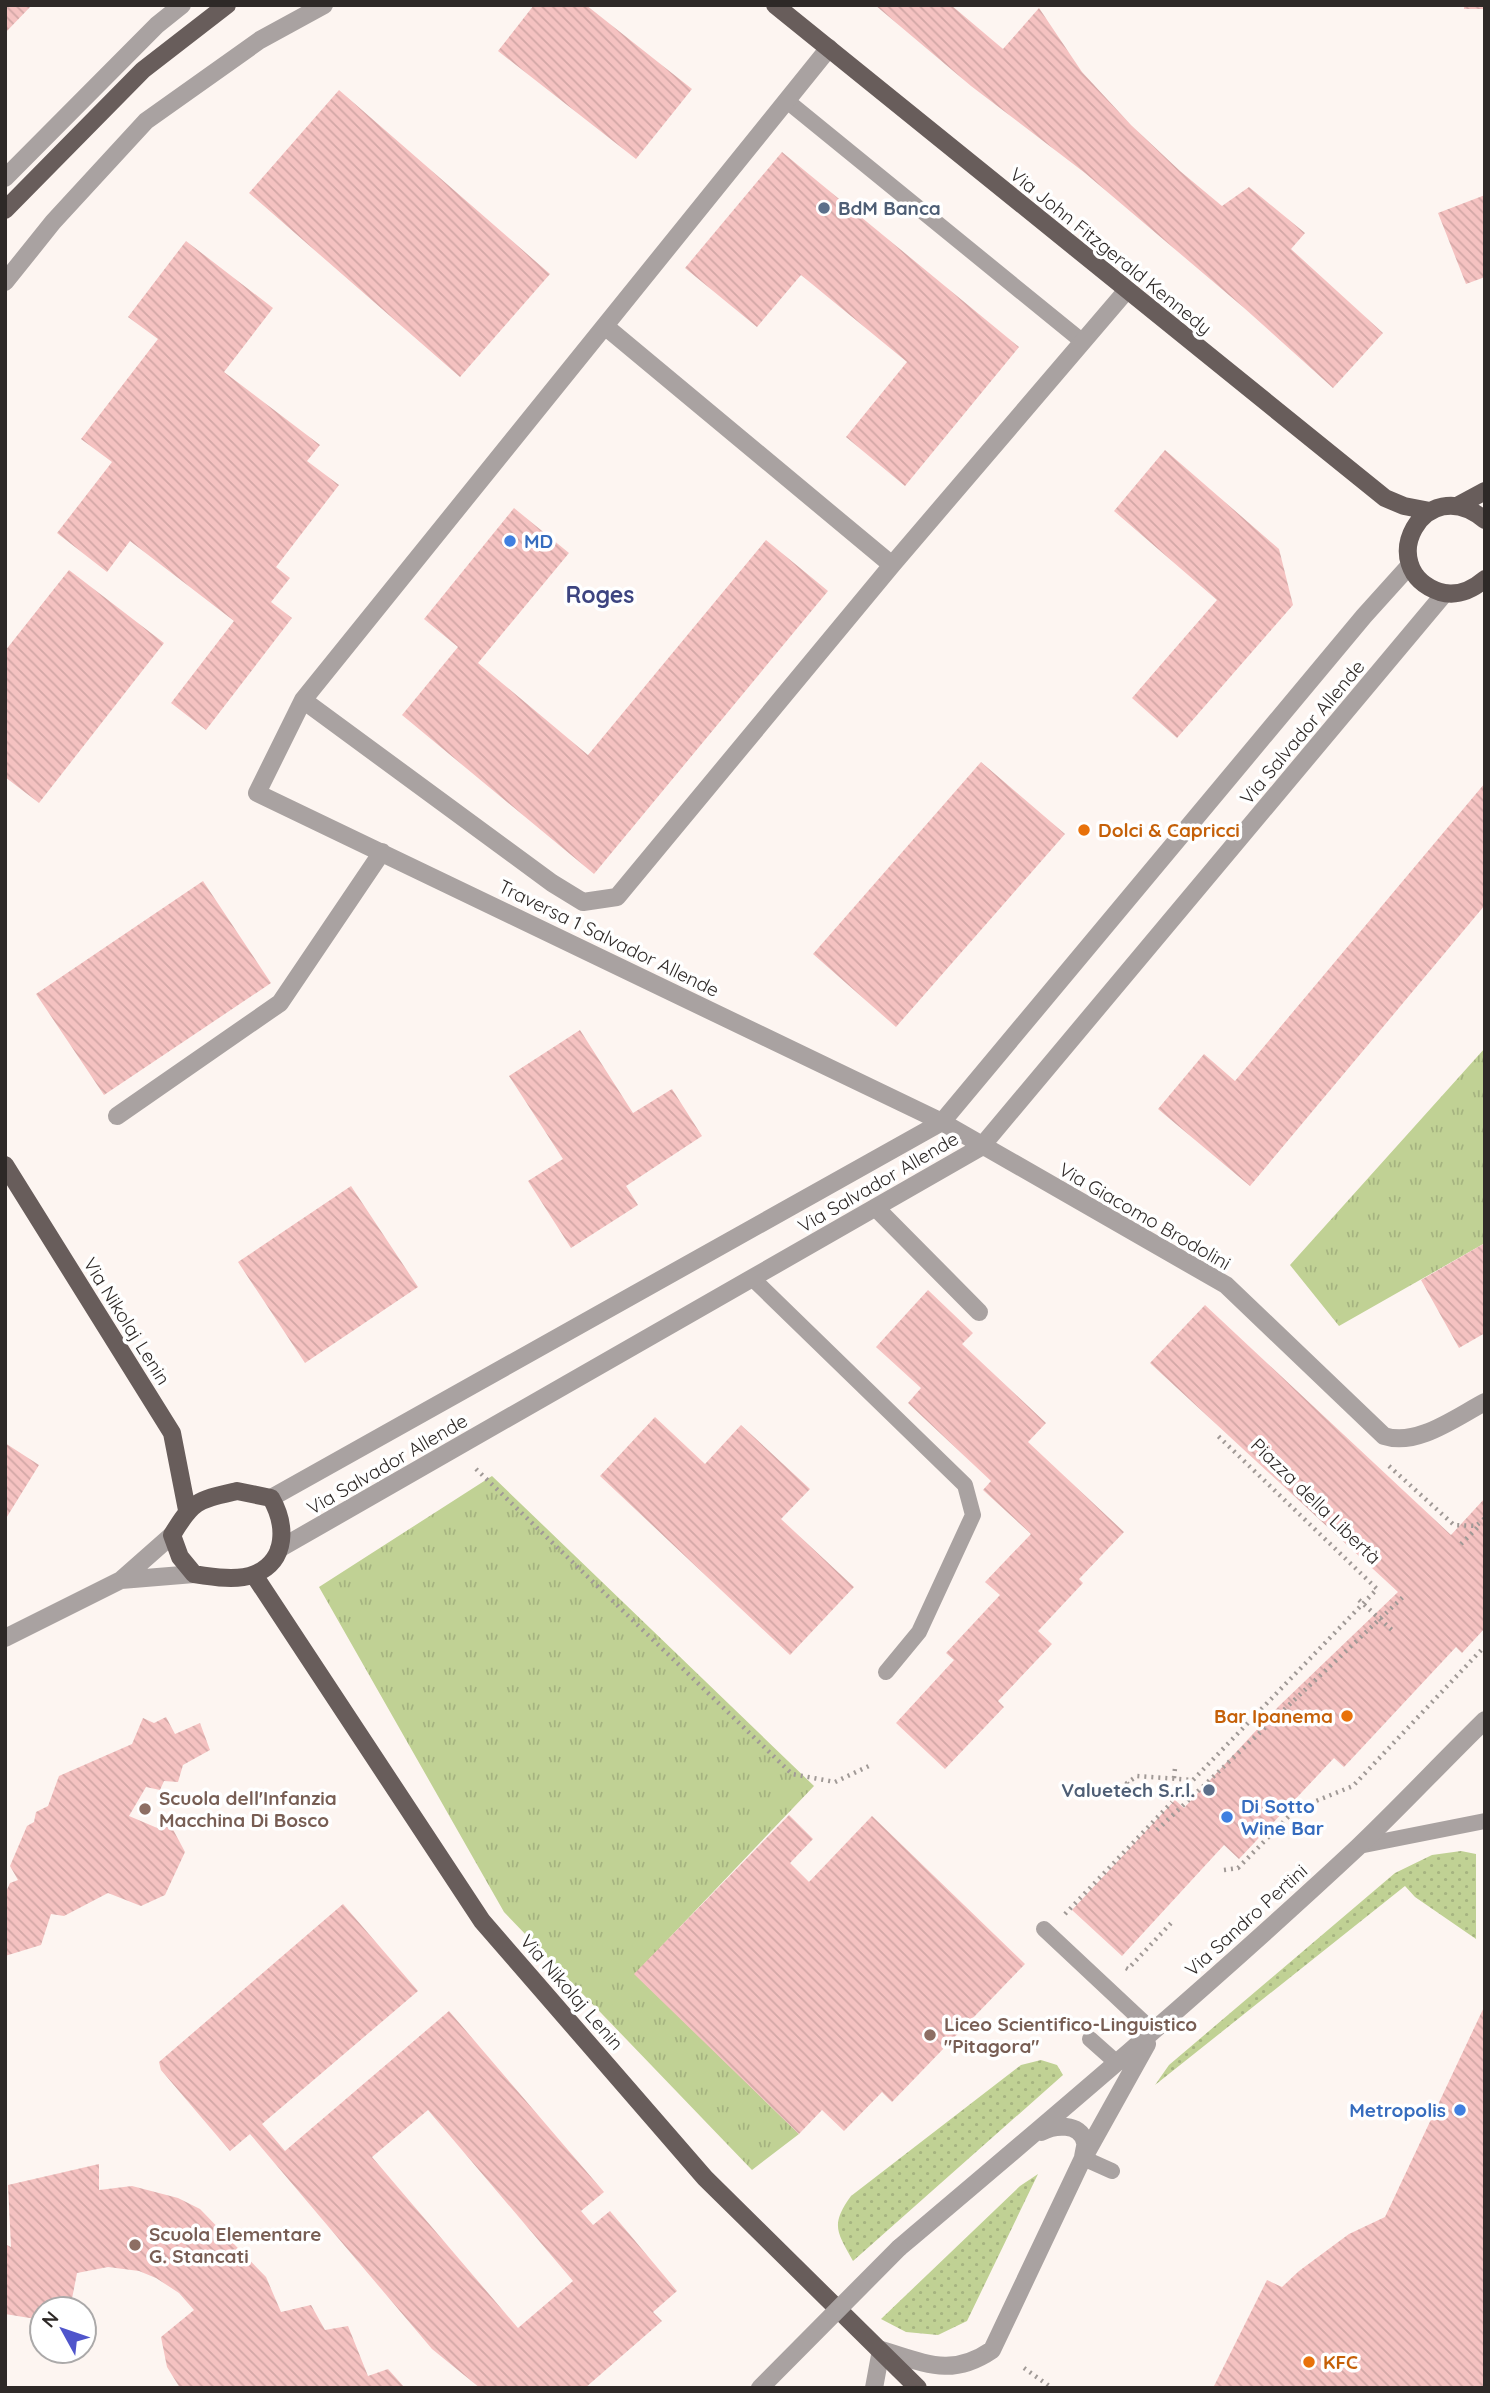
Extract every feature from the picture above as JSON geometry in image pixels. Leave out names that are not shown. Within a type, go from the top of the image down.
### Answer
[{"type":"main road","points":[[5,210],[144,70],[227,5]]},
{"type":"main road","name":"Via John Fitzgerald Kennedy","points":[[775,5],[1385,498],[1404,506],[1430,511],[1459,505],[1485,491]]},
{"type":"main road","points":[[1459,505],[1474,511],[1485,520]]},
{"type":"main road","points":[[1430,511],[1418,521],[1410,534],[1410,565],[1418,579],[1430,588],[1444,593],[1460,593],[1474,588],[1485,579]]},
{"type":"main road","name":"Via Nikolaj Lenin","points":[[5,1165],[172,1433],[187,1510]]},
{"type":"main road","points":[[237,1491],[271,1498],[280,1513],[283,1532],[279,1549],[271,1564],[254,1575],[222,1578],[194,1574],[180,1558],[172,1535],[187,1510],[206,1498],[237,1491]]},
{"type":"main road","name":"Via Nikolaj Lenin","points":[[254,1575],[482,1921],[705,2178],[918,2388]]},
{"type":"street","points":[[5,178],[157,25],[182,5]]},
{"type":"street","points":[[5,282],[53,222],[146,121],[260,40],[324,5]]},
{"type":"street","points":[[829,48],[303,700],[552,883],[583,901],[617,897],[892,565],[1127,290]]},
{"type":"street","points":[[606,327],[892,565]]},
{"type":"street","name":"Via Salvador Allende","points":[[271,1498],[942,1122],[1364,616],[1410,565]]},
{"type":"street","name":"Via Salvador Allende","points":[[279,1549],[981,1147],[1444,593]]},
{"type":"street","name":"Traversa 1 Salvador Allende","points":[[303,700],[257,793],[942,1122]]},
{"type":"street","points":[[117,1116],[280,1003],[382,852]]},
{"type":"street","name":"Via Giacomo Brodolini","points":[[942,1122],[981,1147],[1226,1285],[1384,1436],[1394,1440],[1409,1438],[1485,1402]]},
{"type":"street","points":[[876,1208],[979,1312]]},
{"type":"street","points":[[5,1638],[121,1580],[172,1535]]},
{"type":"street","points":[[121,1580],[194,1574]]},
{"type":"street","name":"Via Sandro Pertini","points":[[760,2388],[900,2248],[1117,2063],[1359,1846],[1485,1720]]},
{"type":"street","name":"Via Sandro Pertini","points":[[881,2350],[930,2364],[960,2367],[976,2361],[992,2350],[1083,2158],[1153,2031]]},
{"type":"street","name":"Via Sandro Pertini","points":[[1026,2141],[1045,2129],[1072,2127],[1085,2143],[1083,2158]]},
{"type":"street","points":[[874,2388],[881,2350]]},
{"type":"lane","points":[[787,101],[1083,342]]},
{"type":"lane","points":[[753,1279],[965,1485],[973,1514],[919,1632],[886,1672]]},
{"type":"lane","points":[[1359,1846],[1485,1821]]},
{"type":"lane","points":[[1046,1931],[1153,2031]]},
{"type":"lane","points":[[1090,2039],[1117,2063]]},
{"type":"lane","points":[[1083,2158],[1112,2171]]},
{"type":"path","name":"Piazza della Libertà","points":[[1221,1429],[1215,1435],[1377,1589],[1361,1602]]},
{"type":"path","points":[[455,1449],[792,1774],[835,1782],[871,1765]]},
{"type":"path","points":[[1461,1544],[1485,1521]]},
{"type":"path","points":[[1157,1830],[1403,1597]]},
{"type":"path","points":[[1194,1794],[1134,1792],[1127,1783],[1137,1776],[1193,1780],[1361,1602],[1392,1630]]},
{"type":"path","points":[[1224,1870],[1238,1868],[1296,1809],[1353,1786],[1485,1646]]},
{"type":"path","points":[[1174,1778],[1175,1768]]},
{"type":"path","points":[[1046,1931],[1172,1802]]},
{"type":"path","points":[[1067,1911],[1077,1921]]},
{"type":"path","points":[[1118,1960],[1128,1969],[1172,1922]]},
{"type":"path","points":[[1024,2368],[1052,2388]]},
{"type":"green space","points":[[1485,1048],[1485,1243],[1339,1326],[1290,1265]]},
{"type":"green space","points":[[492,1476],[814,1786],[635,1974],[799,2134],[752,2170],[504,1912],[319,1587]]},
{"type":"green space","points":[[1461,1851],[1476,1854],[1476,1939],[1415,1897],[1405,1886],[1155,2085],[1169,2065],[1395,1873],[1432,1855]]},
{"type":"green space","points":[[1041,2060],[1057,2065],[1063,2075],[853,2261],[838,2228],[840,2214],[851,2196],[1021,2065]]},
{"type":"green space","points":[[1038,2174],[967,2321],[938,2335],[906,2332],[881,2319],[1020,2186]]},
{"type":"building","points":[[5,5],[32,5],[5,33]]},
{"type":"building","points":[[534,5],[586,5],[692,89],[636,159],[498,51]]},
{"type":"building","points":[[875,5],[951,5],[1003,49],[1039,8],[1082,72],[1131,125],[1222,206],[1249,187],[1305,233],[1291,249],[1383,333],[1333,388],[1243,307],[1085,173],[971,86]]},
{"type":"building","points":[[1464,5],[1485,5],[1485,9],[1464,9]]},
{"type":"building","points":[[339,90],[550,274],[460,377],[249,193]]},
{"type":"building","points":[[782,152],[1019,347],[905,486],[846,437],[907,362],[801,275],[757,327],[685,268]]},
{"type":"building","points":[[1485,195],[1485,277],[1466,284],[1438,213]]},
{"type":"building","points":[[186,241],[273,308],[224,372],[320,445],[307,461],[339,485],[276,567],[290,578],[271,602],[292,618],[206,730],[171,703],[234,621],[130,541],[107,572],[57,533],[112,462],[81,439],[158,339],[128,317]]},
{"type":"building","points":[[1165,450],[1279,549],[1293,605],[1177,738],[1132,698],[1217,600],[1114,511]]},
{"type":"building","points":[[514,508],[569,553],[478,663],[588,755],[766,540],[828,591],[594,874],[402,715],[458,647],[424,619]]},
{"type":"building","points":[[69,570],[164,643],[39,803],[5,777],[5,651]]},
{"type":"building","points":[[981,762],[1065,834],[896,1027],[813,954]]},
{"type":"building","points":[[1485,783],[1485,905],[1250,1186],[1158,1109],[1204,1054],[1235,1081]]},
{"type":"building","points":[[203,881],[271,983],[104,1095],[36,994]]},
{"type":"building","points":[[580,1030],[633,1113],[672,1089],[702,1136],[626,1186],[638,1205],[571,1248],[528,1181],[563,1159],[509,1076]]},
{"type":"building","points":[[351,1186],[418,1287],[305,1363],[238,1262]]},
{"type":"building","points":[[1485,1243],[1485,1333],[1459,1348],[1421,1280]]},
{"type":"building","points":[[928,1290],[973,1333],[962,1344],[1046,1423],[1028,1442],[1124,1532],[1079,1579],[1083,1583],[1038,1631],[1052,1644],[998,1701],[1004,1707],[945,1769],[896,1723],[954,1660],[946,1653],[1000,1595],[985,1582],[1031,1534],[983,1490],[991,1481],[908,1403],[921,1388],[876,1347]]},
{"type":"building","points":[[1205,1305],[1451,1535],[1485,1498],[1485,1628],[1462,1653],[1456,1647],[1344,1767],[1334,1758],[1239,1859],[1224,1845],[1122,1956],[1072,1910],[1175,1800],[1184,1808],[1279,1706],[1398,1592],[1150,1363]]},
{"type":"building","points":[[655,1417],[705,1464],[741,1425],[810,1489],[781,1519],[854,1587],[790,1655],[600,1476]]},
{"type":"building","points":[[5,1443],[39,1465],[5,1520]]},
{"type":"building","points":[[166,1717],[175,1734],[200,1723],[210,1750],[183,1765],[178,1782],[164,1781],[160,1790],[146,1787],[129,1816],[162,1830],[169,1822],[185,1852],[165,1895],[141,1906],[108,1893],[64,1916],[51,1914],[41,1945],[5,1956],[5,1894],[10,1883],[18,1880],[10,1866],[27,1826],[34,1822],[36,1812],[48,1806],[59,1776],[132,1744],[143,1718],[154,1723]]},
{"type":"building","points":[[789,1815],[813,1839],[790,1863],[809,1882],[872,1816],[1025,1964],[892,2102],[882,2092],[844,2131],[822,2110],[799,2134],[634,1974]]},
{"type":"building","points":[[343,1904],[418,1991],[262,2124],[285,2151],[449,2011],[604,2192],[581,2211],[593,2225],[610,2211],[677,2291],[653,2312],[662,2321],[585,2388],[480,2388],[432,2349],[250,2134],[230,2151],[161,2070],[159,2062]],"holes":[[[428,2110],[573,2281],[518,2328],[372,2157]]]},
{"type":"building","name":"Metropolis","points":[[1485,2005],[1485,2388],[1213,2388],[1267,2280],[1282,2287],[1349,2234],[1385,2217]]},
{"type":"building","points":[[99,2164],[99,2190],[132,2186],[178,2198],[200,2209],[266,2277],[281,2312],[311,2305],[325,2330],[348,2326],[368,2376],[388,2369],[405,2388],[180,2388],[167,2367],[161,2337],[194,2310],[179,2293],[139,2271],[108,2267],[77,2273],[73,2295],[28,2295],[28,2318],[5,2314],[5,2244],[11,2247],[8,2185]]},
{"type":"place","name":"BdM Banca","points":[[824,208]]},
{"type":"place","name":"MD","points":[[510,541]]},
{"type":"place","name":"Dolci & Capricci","points":[[1084,830]]},
{"type":"place","name":"Bar Ipanema","points":[[1347,1716]]},
{"type":"place","name":"Valuetech S.r.l.","points":[[1209,1790]]},
{"type":"place","name":"Scuola dell'Infanzia Macchina Di Bosco","points":[[145,1809]]},
{"type":"place","name":"Di Sotto Wine Bar","points":[[1227,1817]]},
{"type":"place","name":"Liceo Scientifico-Linguistico \"Pitagora\"","points":[[930,2035]]},
{"type":"place","name":"Metropolis","points":[[1460,2110]]},
{"type":"place","name":"Scuola Elementare G. Stancati","points":[[135,2245]]},
{"type":"place","name":"KFC","points":[[1309,2362]]},
{"type":"district","name":"Roges","points":[[600,594]]}]
